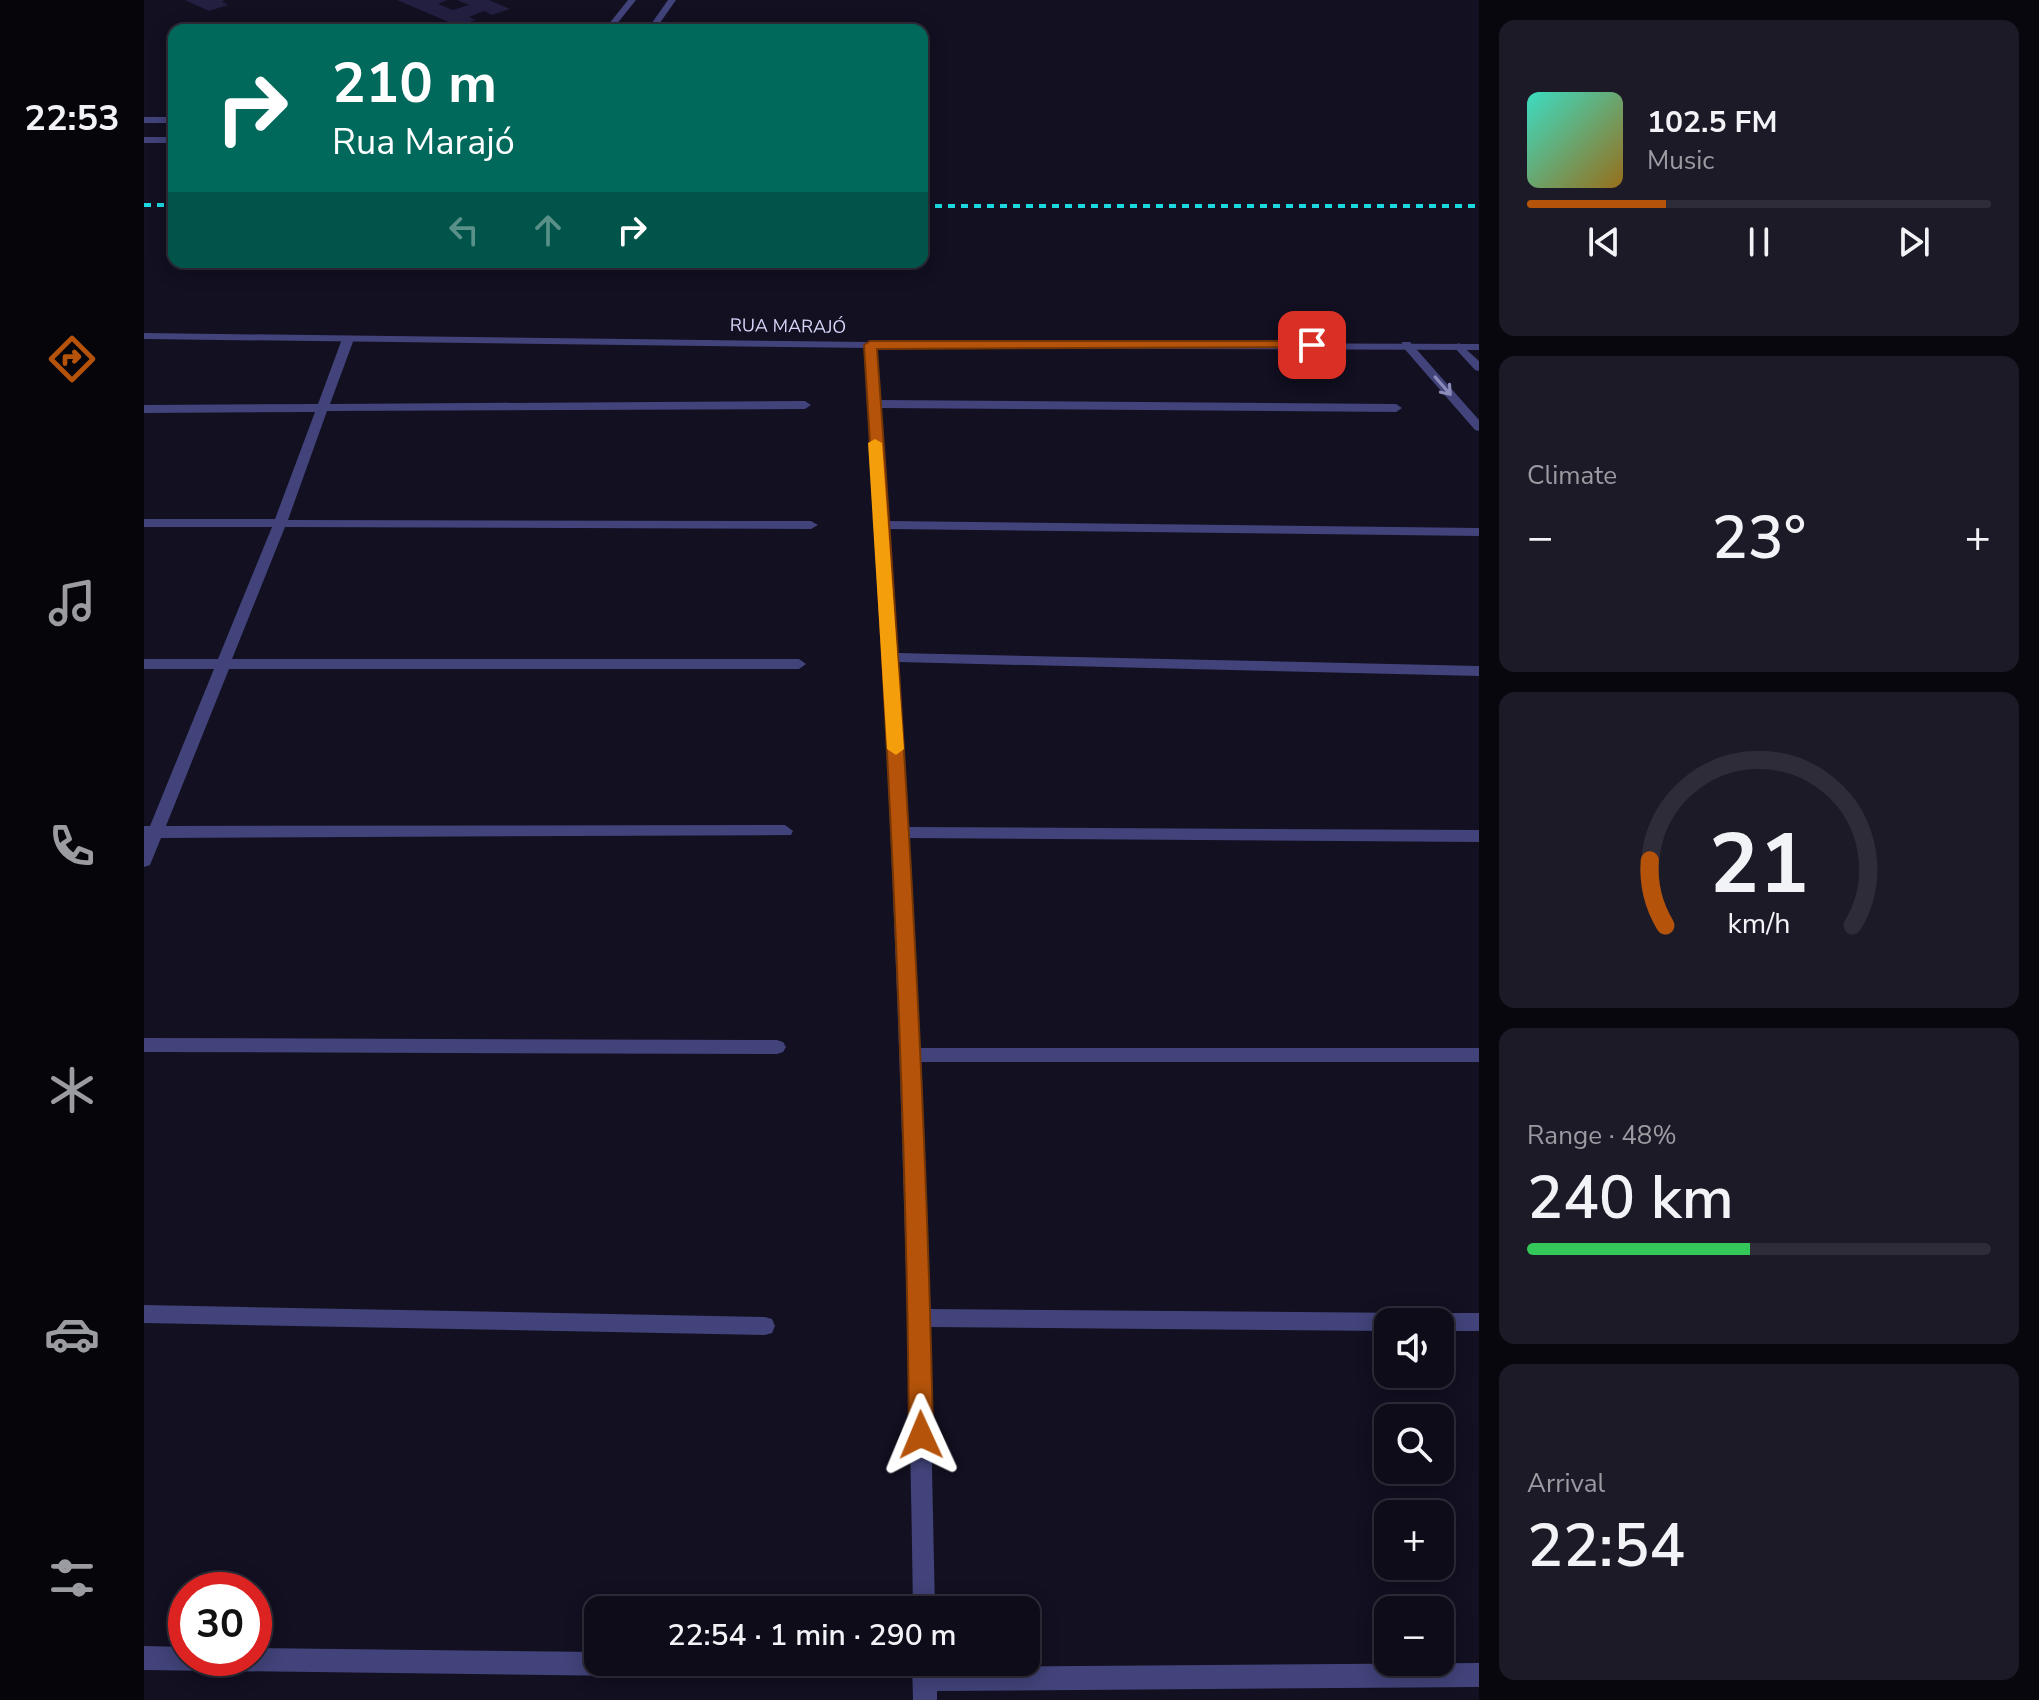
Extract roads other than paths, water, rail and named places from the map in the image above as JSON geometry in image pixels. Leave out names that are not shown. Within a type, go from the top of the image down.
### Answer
[{"type":"street","points":[[613,24],[632,0]]},
{"type":"street","points":[[655,24],[672,0]]},
{"type":"street","points":[[144,120],[168,120]]},
{"type":"street","points":[[144,140],[168,140]]},
{"type":"street","name":"RUA MARAJÓ","points":[[144,336],[870,345],[1406,344],[1479,347]]},
{"type":"street","points":[[144,861],[150,832],[224,664],[280,524],[348,339]]},
{"type":"street","points":[[1406,344],[1479,427]]},
{"type":"street","points":[[870,345],[900,833],[919,1318],[924,1596]]},
{"type":"street","points":[[1459,346],[1479,368]]},
{"type":"street","points":[[873,404],[1396,408]]},
{"type":"street","points":[[144,409],[805,405]]},
{"type":"street","points":[[144,523],[811,525]]},
{"type":"street","points":[[881,525],[1479,532]]},
{"type":"street","points":[[891,657],[1479,671]]},
{"type":"street","points":[[144,664],[799,664]]},
{"type":"street","points":[[150,832],[785,831]]},
{"type":"street","points":[[900,833],[1479,836]]},
{"type":"street","points":[[144,1045],[777,1047]]},
{"type":"street","points":[[908,1055],[1479,1055]]},
{"type":"street","points":[[144,1314],[765,1326]]},
{"type":"street","points":[[919,1318],[1374,1322]]},
{"type":"street","points":[[1454,1322],[1479,1322]]},
{"type":"street","points":[[144,1658],[584,1663]]},
{"type":"street","points":[[925,1680],[1479,1675]]},
{"type":"railway","points":[[144,205],[168,205]]},
{"type":"railway","points":[[928,206],[1479,206]]}]
